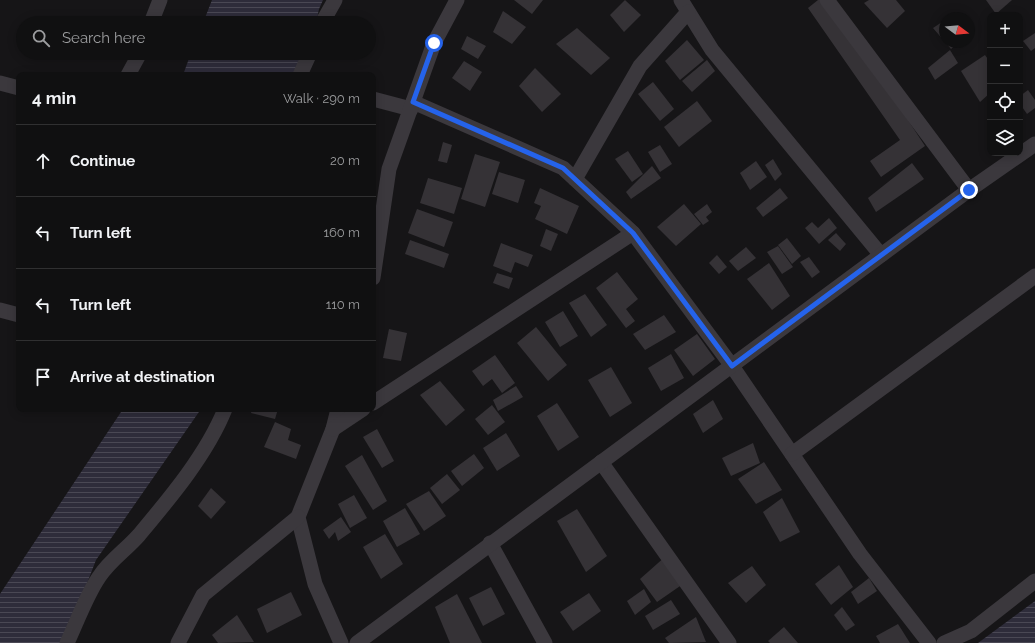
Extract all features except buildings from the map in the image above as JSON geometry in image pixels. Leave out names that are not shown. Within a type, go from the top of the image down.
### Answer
[{"type":"street","points":[[154,16],[160,0]]},
{"type":"street","points":[[326,16],[335,0]]},
{"type":"street","points":[[376,258],[389,169],[434,43],[457,0]]},
{"type":"street","points":[[826,0],[969,190]]},
{"type":"street","points":[[575,179],[640,66],[685,6],[712,50],[881,255]]},
{"type":"street","points":[[130,72],[136,60]]},
{"type":"street","points":[[301,72],[307,60]]},
{"type":"street","points":[[0,83],[16,87]]},
{"type":"street","points":[[376,100],[412,106],[563,168],[633,233],[732,366],[860,554],[929,643]]},
{"type":"street","points":[[356,643],[969,190],[1035,144]]},
{"type":"street","points":[[376,401],[633,233]]},
{"type":"street","points":[[792,454],[1035,276]]},
{"type":"street","points":[[0,310],[16,314]]},
{"type":"street","points":[[67,643],[98,577],[113,559],[138,536],[184,478],[219,423],[224,412]]},
{"type":"street","points":[[178,643],[203,595],[298,517],[333,429],[337,412]]},
{"type":"street","points":[[333,429],[358,412]]},
{"type":"street","points":[[601,462],[729,643]]},
{"type":"street","points":[[298,517],[316,584],[341,643]]},
{"type":"street","points":[[490,543],[545,643]]},
{"type":"street","points":[[944,643],[971,631],[1035,581]]},
{"type":"shaded area","points":[[212,0],[323,0],[318,16],[206,16]]},
{"type":"shaded area","points":[[188,60],[308,60],[306,72],[184,72]]},
{"type":"shaded area","points":[[121,412],[199,412],[96,560],[64,643],[0,643],[0,594]]},
{"type":"shaded area","points":[[1035,601],[1035,643],[978,643]]},
{"type":"route","points":[[434,43],[413,102],[563,168],[633,233],[732,366],[969,190]]}]
